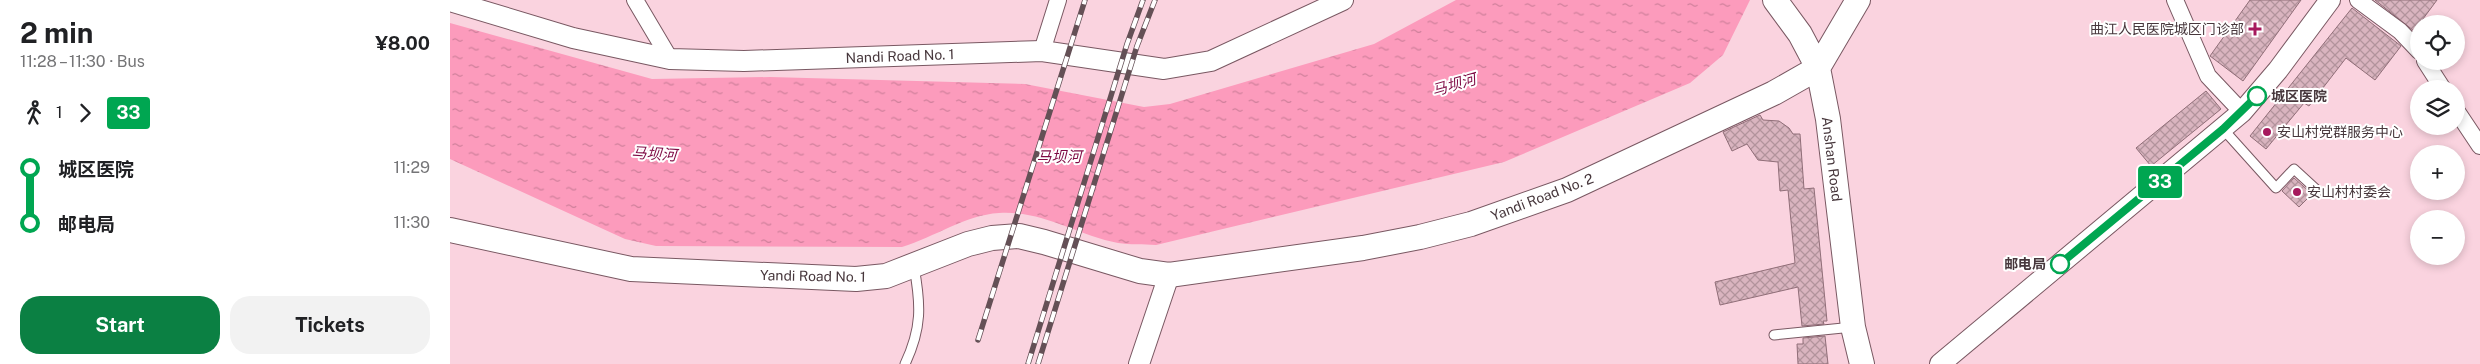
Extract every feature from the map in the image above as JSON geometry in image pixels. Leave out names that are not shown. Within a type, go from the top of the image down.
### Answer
[{"type":"main road","name":"Yandi Road No. 2","points":[[1169,275],[1363,248],[1420,237],[1488,218],[1567,190],[1774,93],[1818,68],[1858,0]]},
{"type":"main road","name":"Anshan Road","points":[[1776,1],[1800,34],[1818,68],[1828,119],[1853,327],[1862,364]]},
{"type":"main road","name":"Yandi Road No. 1","points":[[450,230],[631,269],[856,279],[886,276],[914,267],[968,244],[992,238],[1018,236],[1140,271],[1169,275]]},
{"type":"main road","name":"Anshan Road","points":[[1853,327],[1853,364]]},
{"type":"street","points":[[634,0],[670,59]]},
{"type":"street","points":[[1042,51],[1058,0]]},
{"type":"street","name":"Nandi Road No. 1","points":[[450,1],[573,38],[670,59],[744,61],[1042,51],[1164,69],[1211,61],[1343,0]]},
{"type":"street","points":[[2175,0],[2208,76],[2242,112]]},
{"type":"street","points":[[1940,364],[2242,112],[2278,70],[2330,0]]},
{"type":"street","points":[[2358,0],[2400,31],[2410,42]]},
{"type":"street","points":[[2465,124],[2480,146]]},
{"type":"street","points":[[1139,364],[1169,275]]},
{"type":"lane","points":[[2223,129],[2276,188],[2294,169],[2318,191]]},
{"type":"lane","points":[[905,364],[916,336],[921,313],[914,267]]},
{"type":"lane","points":[[1774,335],[1853,327]]},
{"type":"water","name":"马坝河","points":[[1456,0],[1750,0],[1723,55],[1690,83],[1504,162],[1156,245],[1118,243],[1030,215],[999,213],[962,222],[902,247],[656,246],[625,239],[450,159],[450,23],[652,79],[770,77],[1025,84],[1144,107],[1170,104],[1374,44]]},
{"type":"building","name":"曲江人民医院城区门诊部","points":[[2250,0],[2301,0],[2243,81],[2210,56]]},
{"type":"building","points":[[2375,0],[2437,0],[2426,15],[2410,15],[2410,28]]},
{"type":"building","points":[[2352,8],[2401,46],[2375,80],[2346,58],[2309,106],[2304,103],[2266,149],[2250,136]]},
{"type":"building","points":[[2206,91],[2221,109],[2151,166],[2136,148]]},
{"type":"building","points":[[1760,115],[1763,120],[1779,121],[1789,128],[1793,134],[1800,134],[1804,189],[1814,188],[1827,321],[1823,321],[1824,324],[1802,326],[1798,287],[1720,305],[1715,282],[1795,263],[1788,190],[1780,191],[1778,162],[1758,160],[1747,144],[1732,151],[1723,132]]},
{"type":"building","points":[[2294,178],[2312,194],[2299,207],[2282,191]]},
{"type":"building","points":[[1825,336],[1828,364],[1798,364],[1797,344],[1803,344],[1803,338]]},
{"type":"railway","points":[[978,340],[1085,0]]},
{"type":"railway","points":[[1028,364],[1127,44],[1143,0]]},
{"type":"railway","points":[[1038,364],[1137,46],[1155,0]]},
{"type":"bus line","name":"33","points":[[2060,264],[2223,129],[2257,96]]},
{"type":"place","name":"曲江人民医院城区门诊部","points":[[2255,29]]},
{"type":"place","name":"城区医院","points":[[2257,96]]},
{"type":"place","name":"安山村党群服务中心","points":[[2267,132]]},
{"type":"place","name":"安山村村委会","points":[[2297,192]]},
{"type":"place","name":"邮电局","points":[[2060,264]]}]
